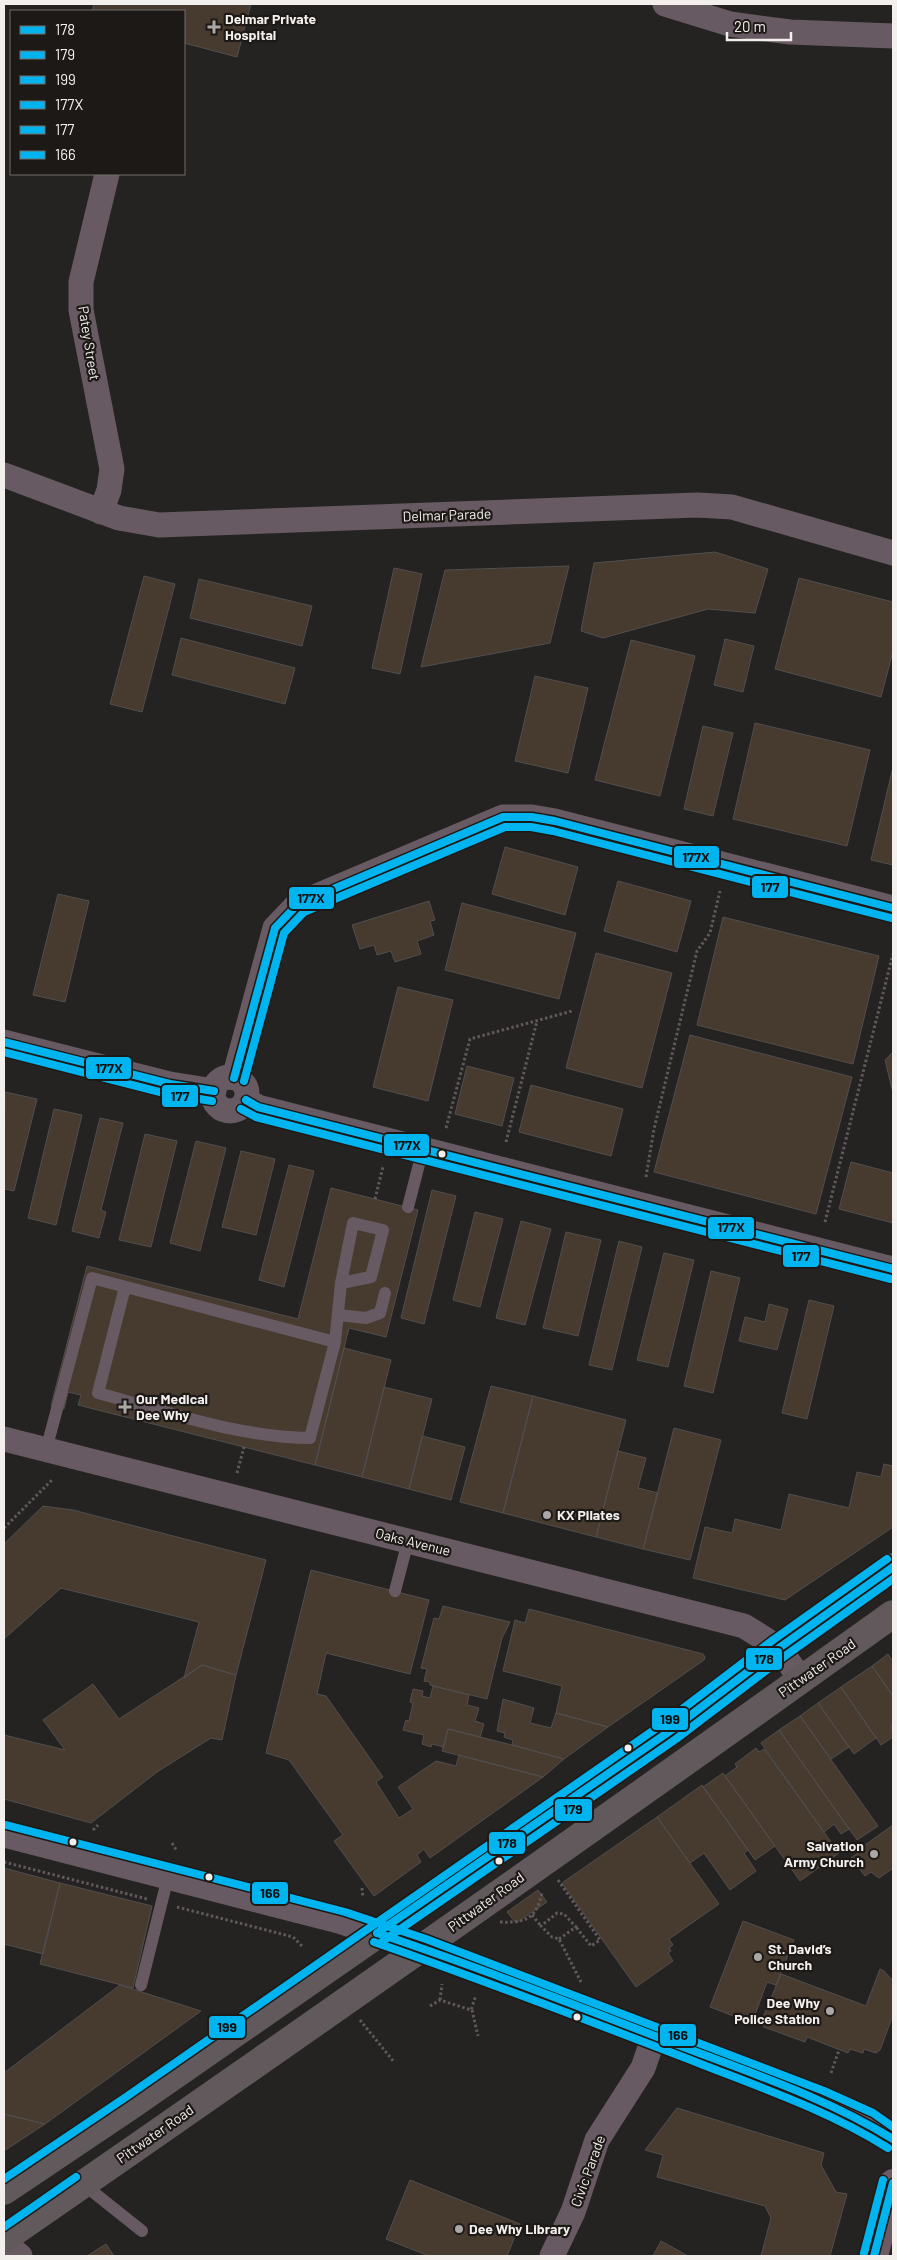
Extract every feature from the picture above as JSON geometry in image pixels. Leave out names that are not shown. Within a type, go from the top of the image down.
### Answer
[{"type":"highway","points":[[4,2191],[156,2088],[670,1731],[779,1648],[893,1566]]},
{"type":"highway","name":"Pittwater Road","points":[[4,2239],[422,1948],[893,1614]]},
{"type":"main road","points":[[874,2256],[893,2183]]},
{"type":"street","points":[[664,4],[738,25],[790,32],[893,36]]},
{"type":"street","name":"Patey Street","points":[[101,512],[109,490],[112,470],[81,310],[81,282],[107,175]]},
{"type":"street","name":"Delmar Parade","points":[[4,475],[101,512],[136,522],[159,525],[697,506],[732,507],[893,553]]},
{"type":"street","points":[[234,1078],[275,928],[298,904],[503,817],[532,817],[556,821],[893,908]]},
{"type":"street","points":[[4,1042],[170,1084],[214,1091]]},
{"type":"street","points":[[224,1078],[234,1078],[240,1080],[246,1089],[246,1100],[239,1109],[228,1111],[218,1106],[213,1096],[214,1091],[224,1078]]},
{"type":"street","points":[[246,1100],[258,1107],[893,1269]]},
{"type":"street","name":"Oaks Avenue","points":[[4,1439],[744,1626],[779,1648],[801,1680]]},
{"type":"street","points":[[4,1835],[331,1918],[422,1948],[820,2100],[868,2122],[893,2139]]},
{"type":"street","name":"Civic Parade","points":[[552,2256],[573,2212],[597,2140],[643,2068],[654,2036]]},
{"type":"street","points":[[4,2244],[20,2256]]},
{"type":"lane","points":[[408,1207],[423,1149]]},
{"type":"lane","points":[[125,1287],[98,1393],[177,1415],[276,1438],[310,1438],[335,1342],[341,1283],[353,1223],[383,1230],[371,1278],[341,1283]]},
{"type":"lane","points":[[46,1450],[92,1278],[335,1342]]},
{"type":"lane","points":[[338,1315],[366,1318],[380,1313],[385,1293]]},
{"type":"lane","points":[[395,1591],[408,1541]]},
{"type":"lane","points":[[141,1986],[168,1877]]},
{"type":"lane","points":[[83,2184],[142,2231]]},
{"type":"path","points":[[646,1177],[654,1129],[697,951],[710,933],[720,891]]},
{"type":"path","points":[[825,1222],[893,954]]},
{"type":"path","points":[[446,1128],[470,1038],[572,1011]]},
{"type":"path","points":[[506,1142],[537,1021]]},
{"type":"path","points":[[375,1199],[383,1167]]},
{"type":"path","points":[[238,1473],[244,1447]]},
{"type":"path","points":[[4,1528],[52,1480]]},
{"type":"path","points":[[93,1830],[98,1825]]},
{"type":"path","points":[[172,1843],[178,1851]]},
{"type":"path","points":[[542,1926],[557,1913],[564,1914],[591,1946],[600,1940],[556,1877]]},
{"type":"path","points":[[494,1922],[524,1921],[540,1905],[544,1885]]},
{"type":"path","points":[[362,1888],[363,1898]]},
{"type":"path","points":[[532,1915],[552,1937],[559,1939],[581,1982]]},
{"type":"path","points":[[559,1939],[576,1927]]},
{"type":"path","points":[[440,2000],[442,1984]]},
{"type":"path","points":[[476,1995],[472,2010],[478,2036]]},
{"type":"path","points":[[430,2006],[440,2000],[472,2010]]},
{"type":"path","points":[[360,2019],[394,2062]]},
{"type":"path","points":[[831,2073],[839,2050]]},
{"type":"building","name":"Delmar Private Hospital","points":[[94,4],[251,4],[237,57],[185,43],[185,10],[92,10]]},
{"type":"building","points":[[715,552],[768,569],[755,613],[708,609],[603,638],[581,631],[594,563]]},
{"type":"building","points":[[569,566],[550,643],[421,667],[445,570]]},
{"type":"building","points":[[394,568],[422,574],[400,674],[372,668]]},
{"type":"building","points":[[144,576],[175,584],[142,712],[110,704]]},
{"type":"building","points":[[799,578],[893,602],[893,651],[881,697],[775,669]]},
{"type":"building","points":[[199,579],[312,606],[302,646],[190,618]]},
{"type":"building","points":[[181,638],[295,668],[285,704],[172,675]]},
{"type":"building","points":[[725,639],[754,646],[743,692],[714,685]]},
{"type":"building","points":[[631,640],[695,656],[660,796],[595,780]]},
{"type":"building","points":[[535,676],[588,688],[568,773],[515,761]]},
{"type":"building","points":[[755,723],[870,750],[847,846],[733,819]]},
{"type":"building","points":[[703,726],[733,733],[713,816],[684,809]]},
{"type":"building","points":[[893,767],[893,865],[871,860]]},
{"type":"building","points":[[505,847],[578,867],[565,915],[492,894]]},
{"type":"building","points":[[618,881],[691,901],[677,952],[604,931]]},
{"type":"building","points":[[58,894],[89,901],[65,1002],[33,995]]},
{"type":"building","points":[[429,901],[435,920],[430,921],[434,935],[417,941],[421,954],[395,962],[391,951],[377,955],[374,945],[360,949],[352,925]]},
{"type":"building","points":[[462,903],[576,933],[559,999],[445,970]]},
{"type":"building","points":[[723,917],[879,956],[853,1064],[697,1025]]},
{"type":"building","points":[[596,953],[672,973],[642,1088],[566,1068]]},
{"type":"building","points":[[398,987],[453,1000],[428,1101],[373,1087]]},
{"type":"building","points":[[690,1035],[852,1077],[816,1214],[654,1172]]},
{"type":"building","points":[[893,1052],[893,1093],[885,1060]]},
{"type":"building","points":[[467,1066],[514,1078],[502,1126],[455,1114]]},
{"type":"building","points":[[531,1085],[623,1109],[611,1156],[519,1132]]},
{"type":"building","points":[[5,1092],[37,1099],[14,1191],[4,1189]]},
{"type":"building","points":[[54,1109],[82,1115],[56,1225],[28,1218]]},
{"type":"building","points":[[100,1118],[123,1123],[101,1210],[106,1212],[99,1238],[72,1231]]},
{"type":"building","points":[[145,1134],[177,1141],[151,1247],[119,1240]]},
{"type":"building","points":[[196,1141],[226,1148],[200,1251],[170,1243]]},
{"type":"building","points":[[241,1151],[275,1159],[256,1235],[222,1227]]},
{"type":"building","points":[[851,1162],[893,1173],[893,1223],[839,1209]]},
{"type":"building","points":[[289,1165],[314,1171],[284,1287],[259,1280]]},
{"type":"building","points":[[331,1188],[418,1210],[386,1337],[349,1328],[315,1465],[78,1405],[81,1395],[68,1392],[64,1409],[51,1406],[87,1266],[298,1319]]},
{"type":"building","points":[[432,1190],[456,1196],[424,1324],[401,1318]]},
{"type":"building","points":[[475,1212],[503,1219],[480,1307],[453,1300]]},
{"type":"building","points":[[521,1221],[551,1229],[525,1325],[496,1318]]},
{"type":"building","points":[[566,1232],[601,1240],[578,1336],[543,1328]]},
{"type":"building","points":[[619,1241],[642,1247],[612,1370],[589,1365]]},
{"type":"building","points":[[664,1253],[694,1260],[668,1367],[637,1360]]},
{"type":"building","points":[[711,1271],[740,1278],[713,1393],[684,1386]]},
{"type":"building","points":[[809,1300],[834,1306],[807,1419],[782,1413]]},
{"type":"building","points":[[769,1304],[788,1309],[777,1350],[739,1341],[745,1317],[765,1322]]},
{"type":"building","points":[[344,1348],[391,1360],[362,1477],[315,1465]]},
{"type":"building","points":[[491,1386],[533,1396],[503,1513],[460,1502]]},
{"type":"building","points":[[384,1387],[432,1399],[409,1489],[362,1477]]},
{"type":"building","points":[[533,1396],[626,1420],[596,1537],[503,1513]]},
{"type":"building","points":[[674,1428],[721,1440],[690,1560],[643,1549]]},
{"type":"building","points":[[422,1436],[465,1447],[451,1500],[409,1489]]},
{"type":"building","points":[[618,1451],[646,1458],[638,1488],[658,1493],[643,1549],[596,1537]]},
{"type":"building","points":[[884,1464],[893,1466],[893,1527],[785,1600],[693,1578],[705,1527],[732,1533],[735,1519],[781,1530],[789,1494],[849,1508],[857,1472],[881,1477]]},
{"type":"building","points":[[43,1506],[73,1510],[266,1560],[236,1675],[202,1665],[184,1678],[199,1622],[61,1588],[4,1639],[4,1544]]},
{"type":"building","points":[[311,1570],[429,1600],[410,1674],[326,1653],[317,1694],[326,1696],[383,1777],[376,1782],[399,1818],[413,1809],[398,1787],[436,1761],[456,1766],[459,1755],[543,1777],[430,1858],[424,1849],[417,1855],[421,1862],[374,1896],[334,1841],[343,1835],[289,1760],[266,1753]]},
{"type":"building","points":[[443,1606],[510,1622],[502,1638],[487,1699],[430,1685],[430,1682],[424,1681],[427,1669],[421,1668],[434,1618],[439,1619]]},
{"type":"building","points":[[529,1609],[703,1654],[705,1657],[704,1660],[608,1727],[556,1713],[562,1686],[503,1671],[515,1620],[525,1623]]},
{"type":"building","points":[[888,1654],[893,1662],[893,1696],[872,1666]]},
{"type":"building","points":[[202,1665],[236,1675],[222,1740],[211,1738],[157,1772],[91,1823],[4,1799],[4,1735],[65,1750],[43,1720],[93,1684],[119,1719]]},
{"type":"building","points":[[872,1666],[893,1696],[893,1723],[891,1725],[893,1737],[881,1745],[841,1687]]},
{"type":"building","points":[[433,1686],[469,1695],[467,1705],[479,1708],[475,1721],[484,1724],[480,1737],[448,1729],[444,1747],[432,1744],[431,1747],[422,1744],[424,1735],[403,1730],[406,1720],[409,1721],[413,1703],[410,1702],[413,1689],[423,1691],[422,1696],[430,1698]]},
{"type":"building","points":[[841,1687],[876,1738],[854,1754],[818,1703]]},
{"type":"building","points":[[503,1699],[534,1708],[530,1723],[551,1728],[556,1713],[608,1727],[564,1759],[512,1745],[513,1740],[504,1737],[505,1733],[497,1731]]},
{"type":"building","points":[[818,1703],[849,1747],[831,1759],[800,1716]]},
{"type":"building","points":[[800,1716],[878,1826],[857,1840],[779,1730]]},
{"type":"building","points":[[448,1729],[564,1759],[543,1777],[442,1751]]},
{"type":"building","points":[[779,1730],[849,1829],[841,1834],[834,1824],[824,1832],[761,1743]]},
{"type":"building","points":[[756,1748],[759,1752],[764,1749],[839,1853],[800,1881],[725,1776],[737,1767],[735,1764]]},
{"type":"building","points":[[723,1773],[775,1846],[755,1860],[703,1787]]},
{"type":"building","points":[[702,1785],[748,1850],[744,1853],[756,1871],[730,1890],[704,1853],[690,1863],[657,1817]]},
{"type":"building","points":[[657,1817],[719,1904],[669,1939],[673,1945],[669,1948],[671,1951],[668,1953],[673,1961],[636,1987],[562,1883]]},
{"type":"building","name":"Salvation Army Church","points":[[893,1825],[893,1868],[879,1878],[871,1872],[865,1876],[851,1858],[860,1851],[858,1850]]},
{"type":"building","points":[[4,1868],[60,1883],[43,1954],[4,1944]]},
{"type":"building","points":[[60,1883],[152,1906],[133,1988],[40,1964]]},
{"type":"building","points":[[538,1890],[547,1902],[516,1923],[507,1912]]},
{"type":"building","name":"St. David’s Church","points":[[743,1921],[794,1940],[776,1985],[767,1982],[752,2023],[710,2007]]},
{"type":"building","name":"Dee Why Police Station","points":[[880,1969],[893,1981],[893,2015],[880,2050],[876,2053],[864,2049],[863,2053],[850,2049],[848,2053],[807,2037],[805,2042],[764,2027],[762,2020],[781,1974],[866,2006]]},
{"type":"building","points":[[120,1985],[201,2011],[45,2124],[4,2114],[4,2073]]},
{"type":"building","points":[[677,2108],[824,2153],[821,2165],[836,2192],[847,2194],[830,2256],[761,2256],[771,2218],[765,2206],[657,2177],[663,2155],[645,2150]]},
{"type":"building","points":[[4,2114],[45,2124],[4,2151]]},
{"type":"building","points":[[410,2180],[520,2224],[507,2256],[429,2256],[386,2239]]},
{"type":"building","points":[[661,2241],[688,2256],[653,2256]]},
{"type":"building","points":[[106,2244],[114,2256],[87,2256]]},
{"type":"transit line","name":"177X","points":[[234,1078],[275,928],[298,904],[503,817],[532,817],[555,821],[893,908]]},
{"type":"transit line","name":"177","points":[[244,1081],[284,933],[304,912],[505,827],[531,827],[553,831],[891,918]]},
{"type":"transit line","name":"177X","points":[[4,1042],[170,1084],[214,1091]]},
{"type":"transit line","name":"177","points":[[4,1052],[168,1094],[212,1101]]},
{"type":"transit line","name":"177X","points":[[246,1100],[258,1107],[893,1269]]},
{"type":"transit line","name":"177","points":[[241,1109],[256,1117],[891,1279]]},
{"type":"transit line","name":"199","points":[[4,2179],[126,2097],[664,1723],[773,1640],[887,1559]]},
{"type":"transit line","name":"178","points":[[377,1933],[670,1731],[779,1648],[893,1567]]},
{"type":"transit line","name":"179","points":[[383,1941],[676,1739],[785,1656],[893,1579]]},
{"type":"transit line","name":"166","points":[[6,1825],[345,1912],[426,1939],[824,2091],[873,2113],[893,2127]]},
{"type":"transit line","name":"178","points":[[377,1933],[493,1974],[766,2078],[843,2112],[893,2139]]},
{"type":"transit line","name":"179","points":[[374,1942],[529,1998],[762,2088],[839,2121],[888,2148]]},
{"type":"transit line","name":"199","points":[[4,2227],[76,2177]]},
{"type":"transit line","name":"166","points":[[864,2253],[883,2180]]},
{"type":"transit line","name":"178","points":[[874,2256],[893,2183]]},
{"type":"place","name":"Delmar Private Hospital","points":[[214,27]]},
{"type":"place","name":"Our Medical Dee Why","points":[[125,1407]]},
{"type":"place","name":"KX Pilates","points":[[547,1515]]},
{"type":"place","name":"Salvation Army Church","points":[[874,1854]]},
{"type":"place","name":"St. David’s Church","points":[[758,1957]]},
{"type":"place","name":"Dee Why Police Station","points":[[830,2011]]},
{"type":"place","name":"Dee Why Library","points":[[459,2229]]}]
